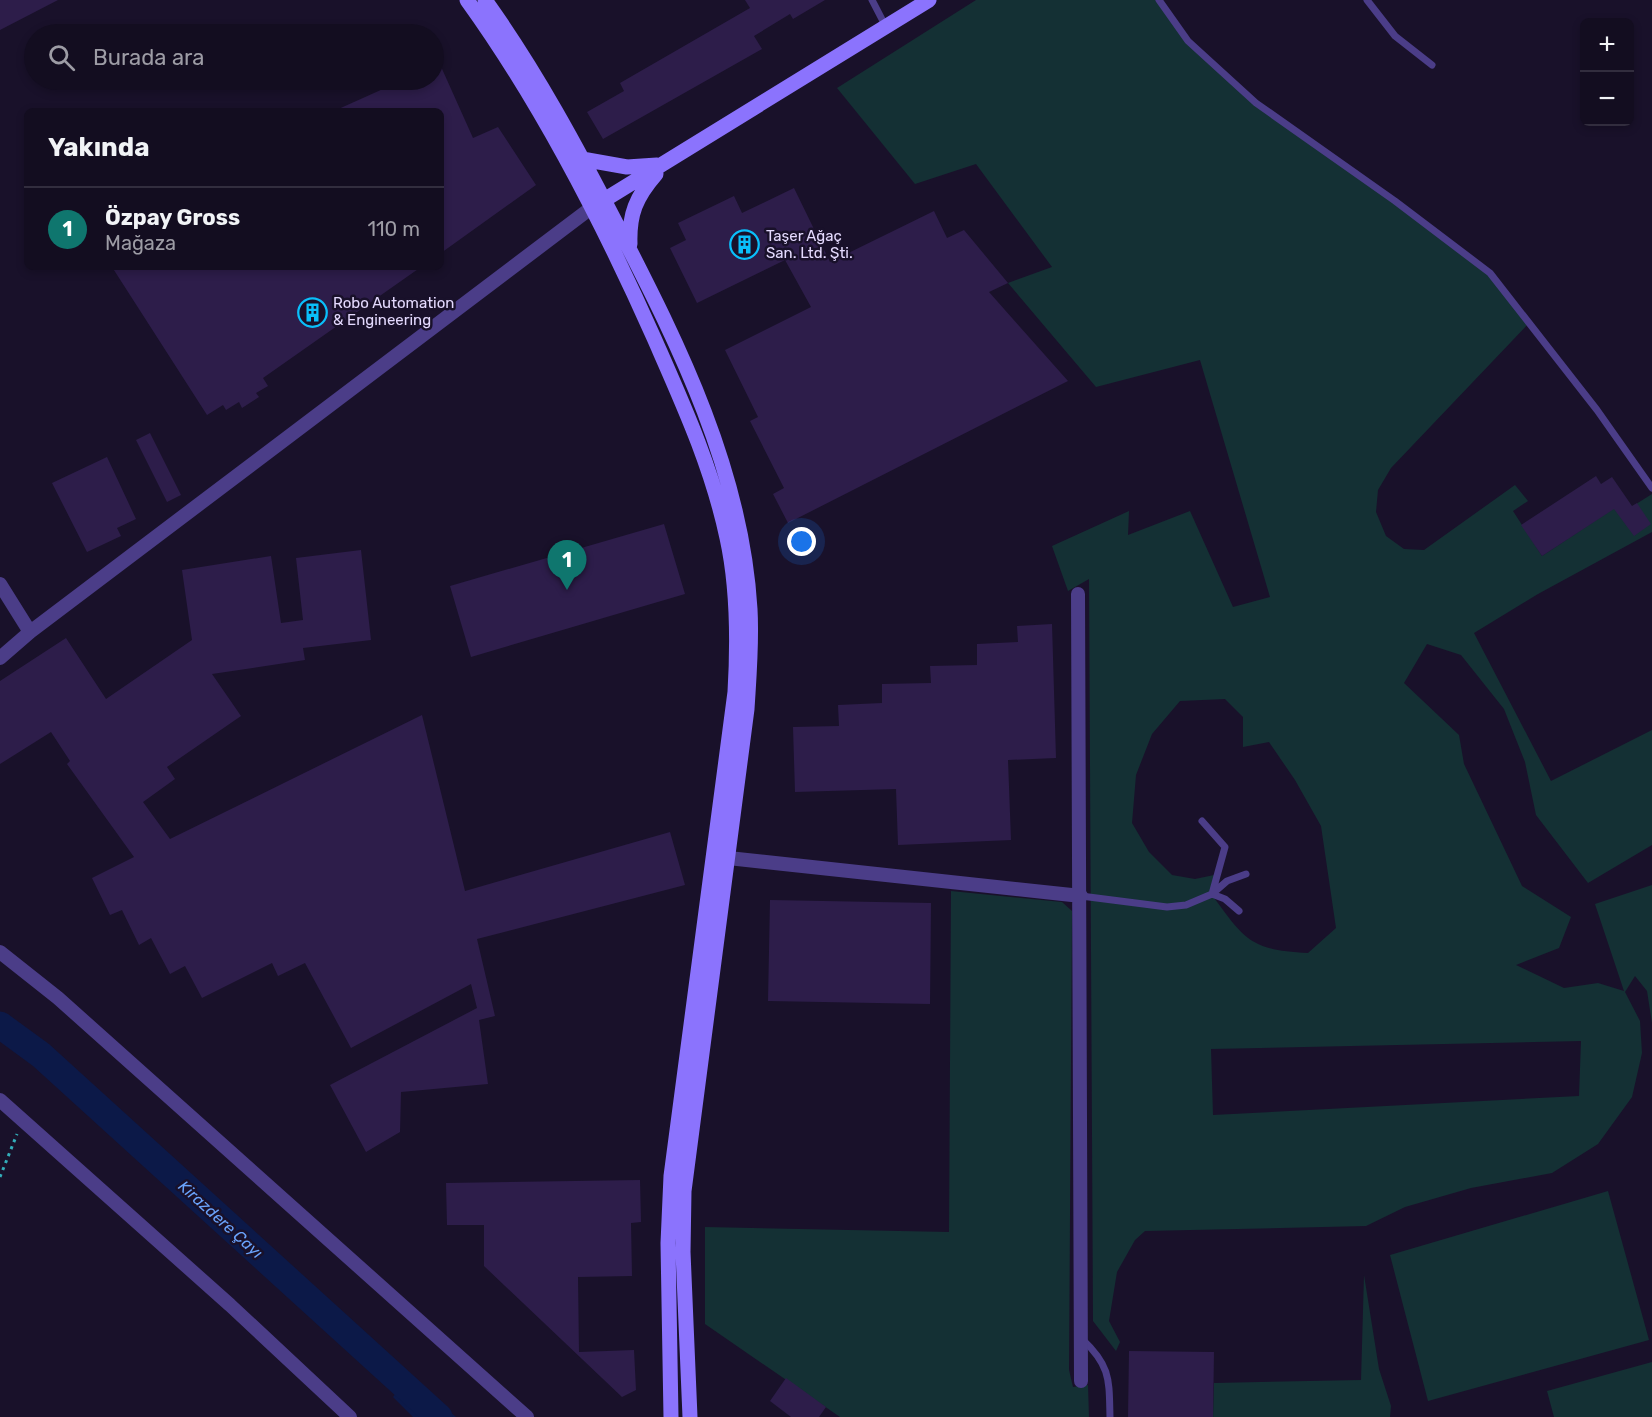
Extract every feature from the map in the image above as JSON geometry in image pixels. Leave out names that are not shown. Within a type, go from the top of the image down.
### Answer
[{"type":"main road","points":[[467,0],[541,117],[631,251],[668,324],[694,385],[722,463],[744,551],[750,610],[750,666],[671,1176],[668,1243],[671,1417]]},
{"type":"main road","points":[[485,0],[554,109],[582,159],[627,277],[677,387],[708,465],[727,538],[735,602],[736,670],[721,857],[683,1209],[690,1417]]},
{"type":"main road","points":[[598,204],[929,0]]},
{"type":"main road","points":[[582,159],[627,167],[663,165]]},
{"type":"main road","points":[[631,251],[630,223],[634,205],[663,165]]},
{"type":"street","points":[[0,658],[30,632],[598,204]]},
{"type":"street","points":[[0,584],[30,632]]},
{"type":"street","points":[[1078,594],[1081,897],[1081,1381]]},
{"type":"street","points":[[721,857],[1081,897]]},
{"type":"street","points":[[0,952],[75,1013],[527,1417]]},
{"type":"street","points":[[0,1100],[350,1417]]},
{"type":"lane","points":[[872,0],[886,27]]},
{"type":"lane","points":[[1159,0],[1188,41],[1256,103],[1395,201],[1490,273],[1597,410],[1652,488]]},
{"type":"lane","points":[[1367,0],[1395,36],[1432,65]]},
{"type":"lane","points":[[1202,820],[1225,847],[1212,894]]},
{"type":"lane","points":[[1081,897],[1167,907],[1186,905],[1212,894],[1227,881],[1246,874]]},
{"type":"lane","points":[[1212,894],[1225,900],[1239,911]]},
{"type":"lane","points":[[1081,1338],[1105,1363],[1109,1379],[1110,1417]]},
{"type":"path","points":[[0,1177],[10,1146],[24,1120]]},
{"type":"green space","points":[[976,0],[1159,0],[1188,41],[1221,73],[1490,273],[1530,322],[1391,468],[1378,490],[1376,512],[1386,536],[1404,549],[1424,550],[1515,485],[1528,501],[1513,511],[1542,556],[1619,505],[1625,511],[1652,494],[1652,532],[1538,594],[1474,633],[1551,781],[1652,730],[1652,845],[1588,883],[1536,815],[1525,762],[1504,709],[1461,655],[1427,644],[1404,683],[1459,735],[1464,764],[1522,886],[1571,917],[1559,948],[1516,965],[1564,988],[1598,983],[1624,991],[1595,904],[1652,885],[1652,1023],[1647,991],[1635,976],[1625,992],[1640,1021],[1642,1053],[1632,1097],[1598,1144],[1552,1173],[1471,1188],[1405,1207],[1366,1226],[1145,1231],[1135,1240],[1117,1272],[1109,1321],[1120,1342],[1116,1351],[1093,1321],[1089,579],[1068,591],[1052,546],[1129,511],[1128,535],[1190,511],[1233,607],[1270,597],[1200,360],[1096,387],[1008,283],[1052,267],[976,164],[915,184],[837,88]],"holes":[[[1225,699],[1243,717],[1243,747],[1269,742],[1295,780],[1321,826],[1336,928],[1308,953],[1273,949],[1251,940],[1233,923],[1212,895],[1219,874],[1195,879],[1172,875],[1149,852],[1132,823],[1136,775],[1152,734],[1180,701]],[[1581,1041],[1579,1096],[1213,1115],[1211,1049]]]},
{"type":"green space","points":[[951,891],[1062,902],[1072,911],[1069,1370],[1073,1387],[1088,1385],[1089,1417],[840,1417],[705,1324],[705,1227],[949,1232]]},
{"type":"green space","points":[[1608,1191],[1649,1340],[1428,1401],[1390,1255]]},
{"type":"green space","points":[[1364,1275],[1379,1369],[1391,1406],[1390,1417],[1213,1417],[1214,1383],[1361,1380]]},
{"type":"green space","points":[[1652,1362],[1652,1417],[1554,1417],[1547,1391]]},
{"type":"water","points":[[409,1376],[456,1417],[413,1417],[393,1397]]},
{"type":"building","points":[[0,0],[58,0],[0,30]]},
{"type":"building","points":[[745,0],[825,0],[793,19],[790,14],[754,36],[762,49],[603,139],[587,112],[624,91],[620,83],[750,8]]},
{"type":"building","name":"Robo Automation & Engineering","points":[[444,73],[473,138],[498,127],[536,185],[444,251],[444,108],[341,108],[381,90],[444,90]]},
{"type":"building","points":[[794,188],[830,262],[934,211],[947,238],[964,230],[1008,283],[989,292],[1068,381],[788,523],[773,494],[784,488],[750,421],[758,417],[725,350],[811,307],[785,260],[697,303],[670,248],[686,240],[678,223],[734,196],[742,213]]},
{"type":"building","points":[[114,270],[417,270],[263,378],[268,386],[256,393],[259,397],[242,408],[239,402],[226,410],[223,405],[207,415]]},
{"type":"building","points":[[150,433],[181,495],[167,502],[136,440]]},
{"type":"building","points":[[107,457],[136,519],[117,528],[121,536],[87,552],[52,483]]},
{"type":"building","points":[[1596,476],[1601,484],[1612,477],[1632,506],[1637,503],[1651,524],[1634,536],[1614,509],[1542,556],[1521,525]]},
{"type":"building","points":[[664,524],[685,594],[471,657],[450,586]]},
{"type":"building","points":[[361,550],[371,640],[303,648],[305,660],[212,674],[241,716],[167,767],[175,779],[143,802],[170,839],[422,715],[465,891],[670,832],[685,885],[477,939],[495,1016],[479,1020],[488,1084],[401,1092],[400,1132],[366,1152],[330,1085],[477,1008],[471,984],[351,1048],[305,963],[278,976],[272,963],[202,998],[185,966],[170,974],[151,938],[139,945],[122,910],[110,915],[92,878],[134,857],[67,764],[70,761],[51,732],[0,764],[0,681],[66,638],[106,699],[192,640],[182,570],[271,556],[281,623],[303,620],[296,558]]},
{"type":"building","points":[[1052,624],[1056,758],[1008,760],[1011,840],[898,845],[896,789],[795,792],[793,727],[839,726],[838,705],[882,703],[882,684],[931,683],[930,666],[977,665],[977,644],[1018,642],[1017,626]]},
{"type":"building","points":[[770,900],[931,903],[930,1004],[768,1001]]},
{"type":"building","points":[[640,1180],[641,1222],[631,1223],[632,1276],[578,1277],[579,1352],[634,1350],[636,1390],[622,1397],[484,1266],[484,1225],[447,1225],[446,1183]]},
{"type":"building","points":[[1129,1351],[1214,1352],[1213,1417],[1128,1417]]},
{"type":"building","points":[[786,1378],[826,1407],[819,1417],[791,1417],[770,1401]]},
{"type":"waterway","name":"Kirazdere Çayı","points":[[0,1025],[41,1055],[439,1417]]},
{"type":"place","name":"Taşer Ağaç San. Ltd. Şti.","points":[[745,245]]},
{"type":"place","name":"Robo Automation & Engineering","points":[[312,312]]},
{"type":"place","name":"Özpay Gross","points":[[567,590]]}]
